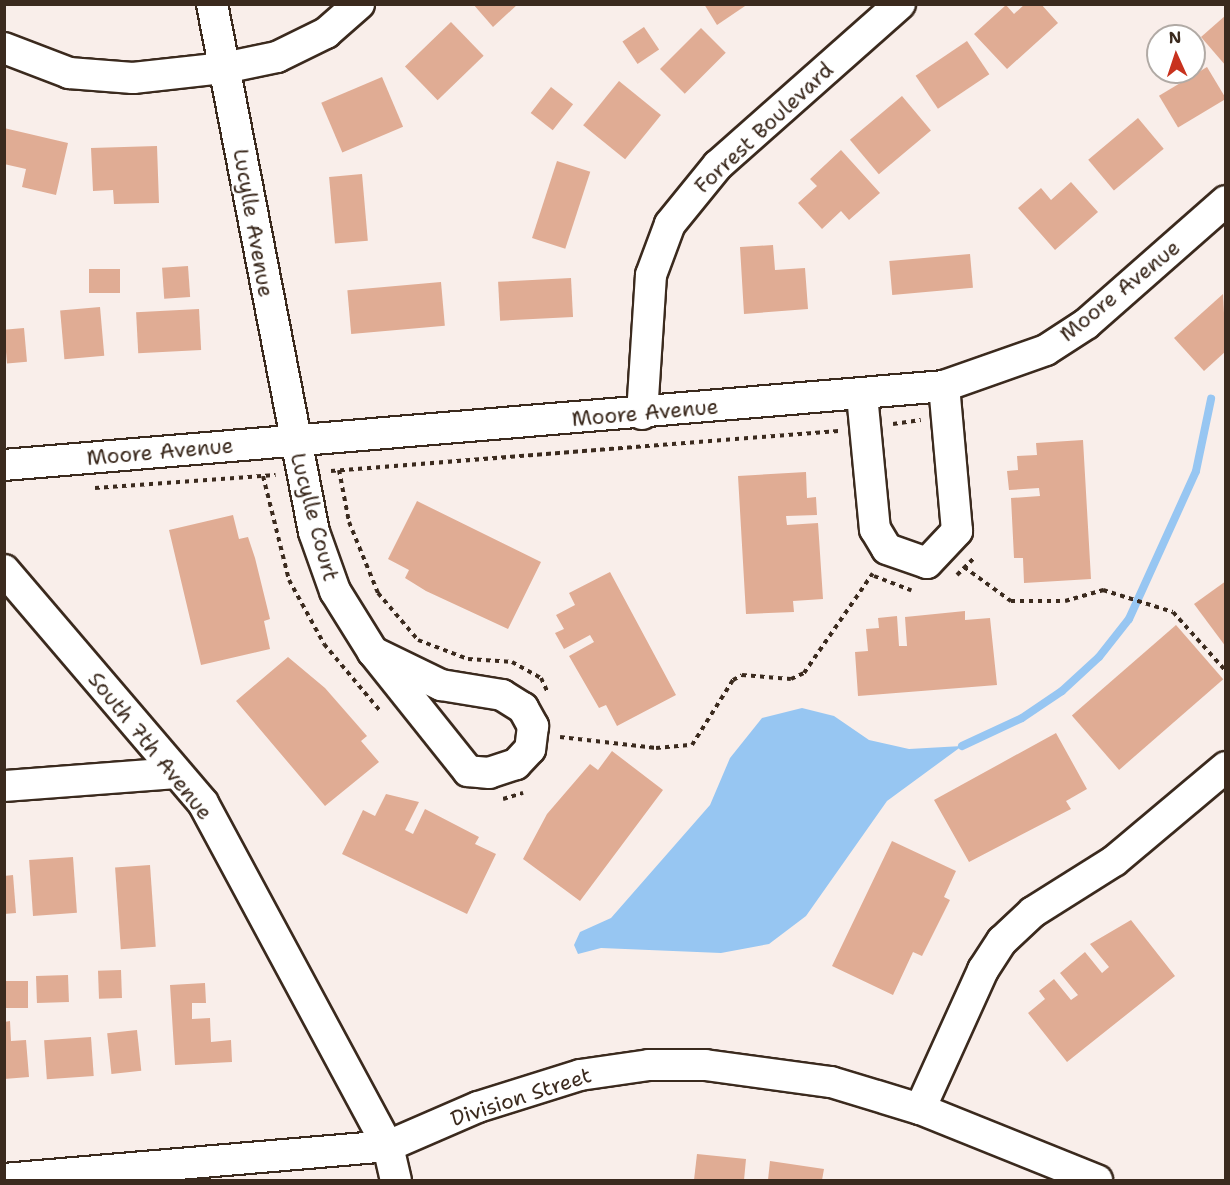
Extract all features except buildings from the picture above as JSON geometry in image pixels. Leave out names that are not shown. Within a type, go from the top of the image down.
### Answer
[{"type":"street","name":"Lucylle Avenue","points":[[212,4],[294,442]]},
{"type":"street","points":[[4,48],[69,73],[133,78],[224,68],[277,57],[326,33],[359,4]]},
{"type":"street","name":"Forrest Boulevard","points":[[642,414],[651,275],[670,224],[718,165],[900,4]]},
{"type":"street","name":"Moore Avenue","points":[[4,465],[642,414],[944,386],[1046,350],[1086,324],[1226,201]]},
{"type":"street","points":[[862,395],[849,434],[875,530],[877,558],[954,566],[957,531],[944,386]]},
{"type":"street","name":"Lucylle Court","points":[[294,442],[335,591],[374,652],[468,771],[489,773],[516,764],[530,749],[532,734]]},
{"type":"street","name":"South 7th Avenue","points":[[4,570],[175,773],[203,803],[388,1146],[396,1180]]},
{"type":"street","points":[[374,652],[441,685],[502,695],[524,708],[532,734]]},
{"type":"street","points":[[920,1109],[983,970],[1002,941],[1033,912],[1114,861],[1226,767]]},
{"type":"street","points":[[4,786],[175,773]]},
{"type":"street","name":"Division Street","points":[[4,1179],[388,1146],[478,1107],[570,1078],[649,1065],[771,1070],[920,1109],[1097,1180]]},
{"type":"path","points":[[90,489],[849,434],[925,419],[948,421]]},
{"type":"path","points":[[976,554],[954,566],[1011,601],[1065,601],[1103,590],[1173,612],[1226,672]]},
{"type":"path","points":[[873,574],[877,558]]},
{"type":"path","points":[[532,734],[656,748],[692,745],[733,680],[742,675],[792,679],[804,673],[873,574],[877,558]]},
{"type":"path","points":[[873,574],[884,584],[924,588]]},
{"type":"water","points":[[802,708],[834,716],[869,740],[909,749],[962,746],[887,801],[806,916],[769,944],[721,953],[601,948],[578,954],[574,945],[580,932],[611,918],[710,805],[730,758],[762,718]]},
{"type":"waterway","points":[[962,746],[1022,718],[1062,691],[1099,657],[1129,619],[1196,471],[1211,399]]}]
